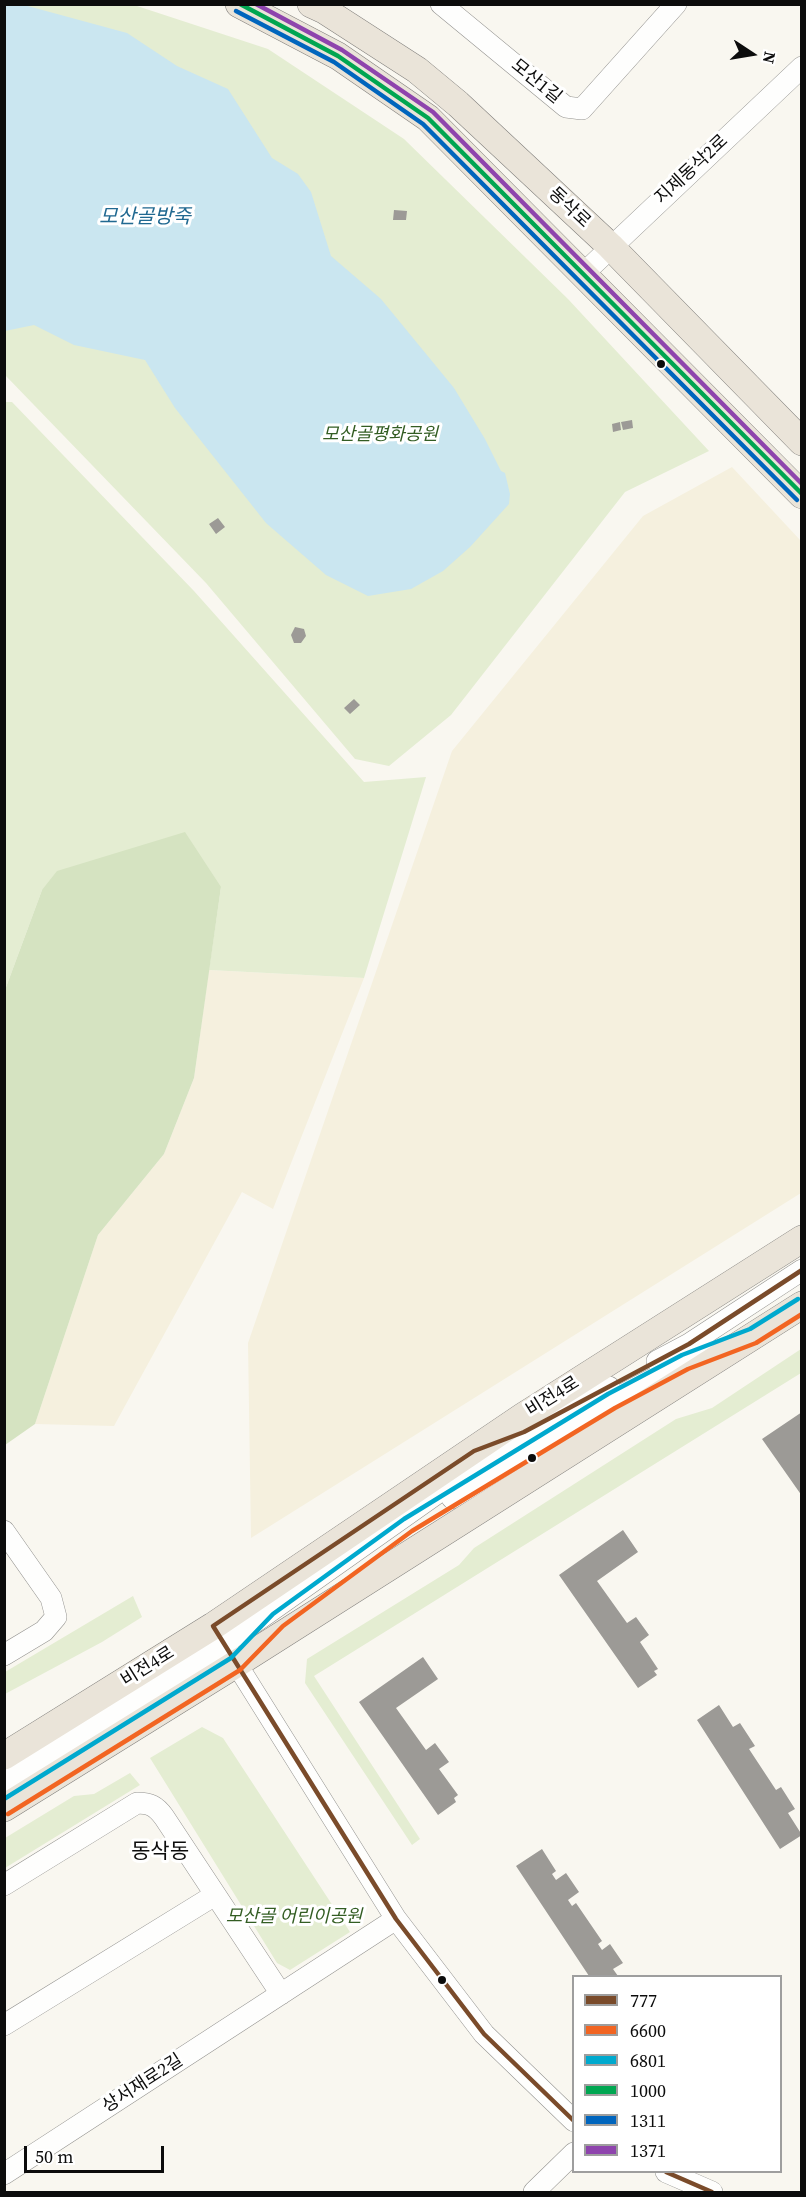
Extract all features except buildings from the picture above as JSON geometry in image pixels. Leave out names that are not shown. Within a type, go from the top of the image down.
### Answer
[{"type":"main road","name":"동삭로","points":[[239,4],[338,56],[428,118],[801,495]]},
{"type":"main road","name":"동삭로","points":[[311,4],[417,70],[458,104],[610,246],[801,442]]},
{"type":"main road","name":"비전4로","points":[[4,1808],[226,1647],[474,1450],[801,1239]]},
{"type":"main road","name":"비전4로","points":[[4,1756],[226,1647],[753,1336],[801,1305]]},
{"type":"street","name":"모산1길","points":[[441,4],[566,106],[582,109],[676,4]]},
{"type":"street","name":"지제동삭2로","points":[[583,274],[801,67]]},
{"type":"street","points":[[4,1796],[226,1647],[524,1432],[689,1344],[801,1270]]},
{"type":"street","points":[[4,1781],[226,1647],[265,1634],[278,1620],[408,1526],[611,1401],[685,1362],[801,1287]]},
{"type":"street","points":[[685,1362],[753,1336]]},
{"type":"street","points":[[474,1450],[524,1432]]},
{"type":"street","points":[[4,1532],[51,1598],[56,1617],[44,1632],[4,1655]]},
{"type":"street","points":[[226,1647],[396,1918],[484,2034],[572,2120]]},
{"type":"street","points":[[4,1885],[136,1803],[148,1803],[157,1808],[164,1817],[281,1994]]},
{"type":"street","points":[[4,2025],[215,1895]]},
{"type":"street","name":"상서재로2길","points":[[4,2174],[396,1918]]},
{"type":"street","points":[[534,2193],[572,2154]]},
{"type":"street","points":[[668,2173],[712,2193]]},
{"type":"shaded area","points":[[732,467],[801,541],[801,1193],[251,1538],[248,1343],[452,751],[643,516]]},
{"type":"shaded area","points":[[209,970],[364,978],[273,1209],[242,1192],[114,1426],[35,1424],[98,1235],[164,1154],[194,1078]]},
{"type":"green space","name":"모산골평화공원","points":[[5,5],[134,5],[268,49],[404,139],[568,299],[709,451],[625,492],[451,715],[389,766],[355,759],[206,583],[5,375]]},
{"type":"green space","points":[[4,402],[12,402],[194,591],[364,782],[426,777],[364,978],[209,970],[221,887],[42,890],[5,990]]},
{"type":"green space","points":[[185,832],[221,887],[194,1078],[164,1154],[98,1235],[35,1424],[5,1445],[5,990],[42,890],[57,871]]},
{"type":"green space","points":[[801,1349],[801,1373],[314,1676],[420,1839],[412,1845],[305,1683],[307,1659],[459,1565],[474,1548],[676,1419],[712,1408]]},
{"type":"green space","points":[[133,1596],[142,1617],[102,1642],[5,1694],[5,1672]]},
{"type":"green space","name":"모산골 어린이공원","points":[[202,1727],[223,1738],[350,1932],[290,1970],[277,1963],[150,1758]]},
{"type":"green space","points":[[130,1773],[140,1785],[5,1868],[5,1838],[74,1796],[94,1794]]},
{"type":"water","name":"모산골방죽","points":[[5,4],[24,5],[127,33],[177,66],[228,89],[272,158],[298,174],[311,192],[331,256],[381,299],[454,388],[485,439],[501,471],[505,473],[510,494],[509,504],[470,547],[443,571],[411,589],[368,596],[326,575],[266,523],[175,408],[145,360],[74,345],[34,325],[5,331]]},
{"type":"transit line","name":"1000","points":[[240,4],[338,56],[428,118],[802,494]]},
{"type":"transit line","name":"1371","points":[[256,4],[342,50],[433,112],[802,484]]},
{"type":"transit line","name":"1311","points":[[236,11],[334,62],[423,124],[797,500]]},
{"type":"transit line","name":"777","points":[[572,2119],[484,2034],[396,1919],[213,1626],[474,1451],[524,1432],[689,1344],[802,1270]]},
{"type":"transit line","name":"6801","points":[[4,1799],[231,1658],[273,1614],[404,1519],[608,1394],[682,1355],[750,1329],[798,1299]]},
{"type":"transit line","name":"6600","points":[[8,1814],[240,1670],[283,1626],[412,1531],[615,1408],[688,1369],[756,1343],[802,1314]]},
{"type":"transit line","name":"777","points":[[668,2173],[712,2192]]},
{"type":"district","name":"동삭동","points":[[160,1853]]}]
